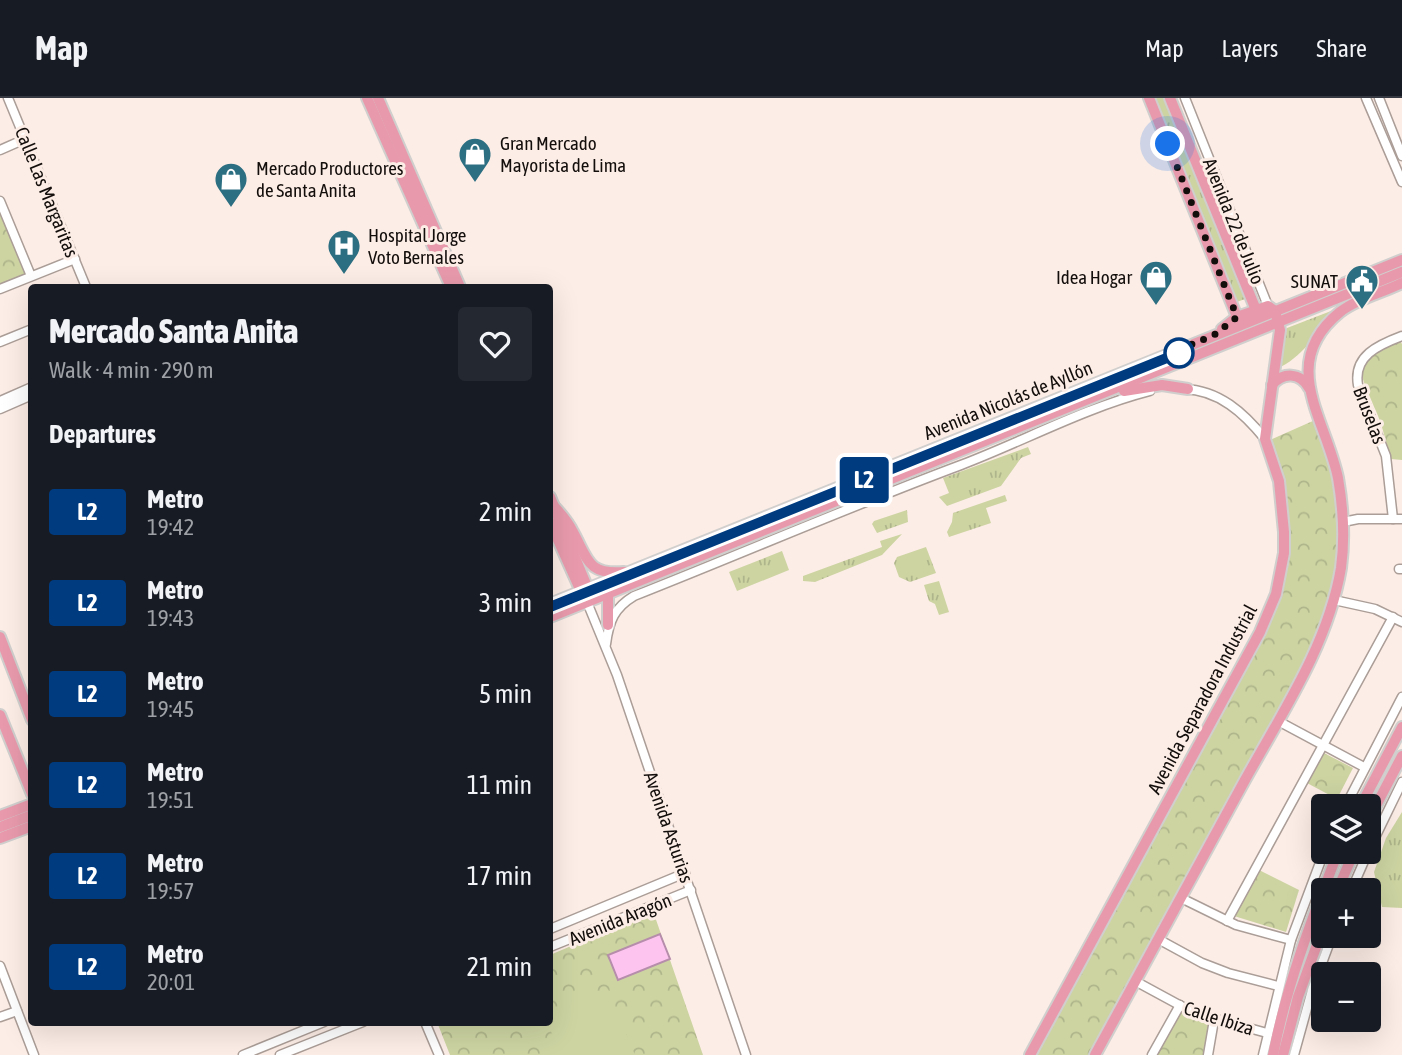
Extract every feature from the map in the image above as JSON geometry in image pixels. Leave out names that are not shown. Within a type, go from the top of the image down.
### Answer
[{"type":"main road","points":[[367,98],[450,284]]},
{"type":"main road","points":[[378,98],[459,284]]},
{"type":"main road","points":[[1149,98],[1237,317]]},
{"type":"main road","points":[[1170,98],[1255,310]]},
{"type":"main road","name":"Avenida Nicolás de Ayllón","points":[[553,615],[585,595],[634,571],[1402,260]]},
{"type":"main road","name":"Avenida Nicolás de Ayllón","points":[[553,603],[585,595],[608,593],[1097,396],[1274,313],[1402,272]]},
{"type":"main road","points":[[1095,1055],[1315,651],[1334,600],[1341,566],[1343,523],[1338,477],[1309,388],[1309,363],[1315,344],[1327,326],[1342,311],[1402,283]]},
{"type":"main road","points":[[1214,335],[1237,317],[1255,310],[1274,313]]},
{"type":"main road","name":"Avenida Separadora Industrial","points":[[1030,1055],[1260,632],[1276,594],[1283,553],[1283,510],[1279,481],[1265,439],[1272,385],[1274,313]]},
{"type":"main road","points":[[1272,385],[1277,379],[1292,375],[1299,377],[1309,388]]},
{"type":"main road","points":[[1097,396],[1148,386],[1188,389]]},
{"type":"main road","points":[[553,504],[567,521],[590,565],[604,572],[634,571]]},
{"type":"main road","points":[[553,507],[585,595]]},
{"type":"main road","points":[[553,528],[585,595]]},
{"type":"main road","points":[[608,593],[608,625]]},
{"type":"main road","points":[[0,637],[28,710]]},
{"type":"main road","points":[[0,715],[28,784]]},
{"type":"main road","points":[[1367,794],[1402,727]]},
{"type":"main road","points":[[1381,796],[1402,756]]},
{"type":"main road","points":[[0,816],[28,806]]},
{"type":"main road","points":[[0,827],[28,816]]},
{"type":"main road","points":[[0,838],[28,827]]},
{"type":"main road","points":[[1273,1055],[1299,951],[1311,921]]},
{"type":"main road","points":[[1283,1055],[1298,997],[1316,948]]},
{"type":"street","name":"Calle Las Margaritas","points":[[8,98],[85,284]]},
{"type":"street","name":"Avenida 22 de Julio","points":[[1185,98],[1274,313]]},
{"type":"street","points":[[1366,98],[1402,182]]},
{"type":"street","points":[[1379,98],[1402,156]]},
{"type":"street","points":[[0,150],[26,139]]},
{"type":"street","points":[[1,204],[30,276]]},
{"type":"street","points":[[0,289],[75,259]]},
{"type":"street","points":[[0,342],[28,331]]},
{"type":"street","name":"Bruselas","points":[[1398,519],[1386,456],[1356,375],[1360,362],[1367,354],[1402,336]]},
{"type":"street","points":[[0,401],[28,389]]},
{"type":"street","points":[[606,643],[608,625],[616,609],[634,596],[1060,422],[1142,393],[1163,389],[1188,389],[1220,399],[1249,419],[1265,439]]},
{"type":"street","points":[[0,409],[28,397]]},
{"type":"street","points":[[1343,523],[1358,519],[1398,519]]},
{"type":"street","name":"Avenida Asturias","points":[[585,595],[606,643],[746,1055]]},
{"type":"street","points":[[1334,600],[1375,609],[1402,622]]},
{"type":"street","points":[[1227,921],[1393,617]]},
{"type":"street","points":[[1351,794],[1402,698]]},
{"type":"street","points":[[1278,721],[1364,767]]},
{"type":"street","points":[[1381,825],[1402,782]]},
{"type":"street","points":[[1263,1055],[1291,940],[1320,864]]},
{"type":"street","name":"Avenida Aragón","points":[[553,928],[685,873]]},
{"type":"street","name":"Avenida Aragón","points":[[553,946],[691,890]]},
{"type":"street","points":[[1181,898],[1227,921],[1291,940]]},
{"type":"street","points":[[1158,939],[1202,963],[1278,986]]},
{"type":"street","points":[[1294,1055],[1312,990],[1328,948]]},
{"type":"street","points":[[0,965],[34,1055]]},
{"type":"street","name":"Calle Ibiza","points":[[1135,981],[1214,1020],[1267,1033]]},
{"type":"street","points":[[1152,1055],[1180,1005]]},
{"type":"street","points":[[0,1017],[17,1011]]},
{"type":"street","points":[[1208,1055],[1214,1020]]},
{"type":"street","points":[[243,1055],[314,1026]]},
{"type":"street","points":[[280,1055],[353,1026]]},
{"type":"street","points":[[427,1026],[438,1055]]},
{"type":"green space","points":[[1154,98],[1164,98],[1245,299],[1237,302]]},
{"type":"green space","points":[[0,208],[26,275],[0,285]]},
{"type":"green space","points":[[1331,311],[1332,315],[1308,345],[1294,359],[1278,368],[1287,328]]},
{"type":"green space","points":[[1400,341],[1402,460],[1391,459],[1381,423],[1362,375],[1365,362]]},
{"type":"green space","points":[[1315,420],[1335,481],[1341,524],[1337,569],[1325,622],[1271,727],[1090,1055],[1030,1055],[1271,619],[1284,573],[1289,530],[1284,486],[1270,440]]},
{"type":"green space","points":[[1028,447],[1031,454],[1021,458],[1001,486],[947,506],[939,497],[949,493],[943,478]]},
{"type":"green space","points":[[1005,495],[1007,501],[986,508],[991,523],[949,537],[947,532],[953,513]]},
{"type":"green space","points":[[907,510],[908,522],[877,533],[872,524],[874,521]]},
{"type":"green space","points":[[902,534],[882,555],[815,582],[803,581],[803,576],[882,547],[880,541]]},
{"type":"green space","points":[[926,547],[936,573],[910,582],[899,577],[894,563],[897,557]]},
{"type":"green space","points":[[782,551],[789,570],[737,591],[729,572]]},
{"type":"green space","points":[[939,581],[949,612],[939,615],[935,604],[929,601],[924,585]]},
{"type":"green space","points":[[1322,752],[1353,768],[1340,794],[1328,794],[1307,783]]},
{"type":"green space","points":[[1402,812],[1402,908],[1382,907],[1381,878],[1375,878],[1374,872],[1377,864],[1381,864],[1381,852],[1386,838]]},
{"type":"green space","points":[[1259,870],[1299,890],[1286,932],[1234,916]]},
{"type":"green space","points":[[653,911],[703,1055],[450,1055],[439,1026],[553,1026],[553,954]]},
{"type":"green space","points":[[608,989],[635,1055],[561,1055],[549,1026],[553,1026],[553,1012]]},
{"type":"green space","points":[[1180,1011],[1209,1022],[1203,1055],[1156,1055]]},
{"type":"shaded area","points":[[660,934],[670,959],[618,980],[608,955]]},
{"type":"metro line","name":"L2","points":[[553,606],[1179,353]]},
{"type":"place","name":"Gran Mercado Mayorista de Lima","points":[[475,184]]},
{"type":"place","name":"Mercado Productores de Santa Anita","points":[[231,209]]},
{"type":"place","name":"Hospital Jorge Voto Bernales","points":[[344,276]]},
{"type":"place","name":"Idea Hogar","points":[[1156,307]]},
{"type":"place","name":"SUNAT","points":[[1362,311]]},
{"type":"route","points":[[1168,144],[1237,317],[1214,335],[1171,353],[1179,353]]}]
